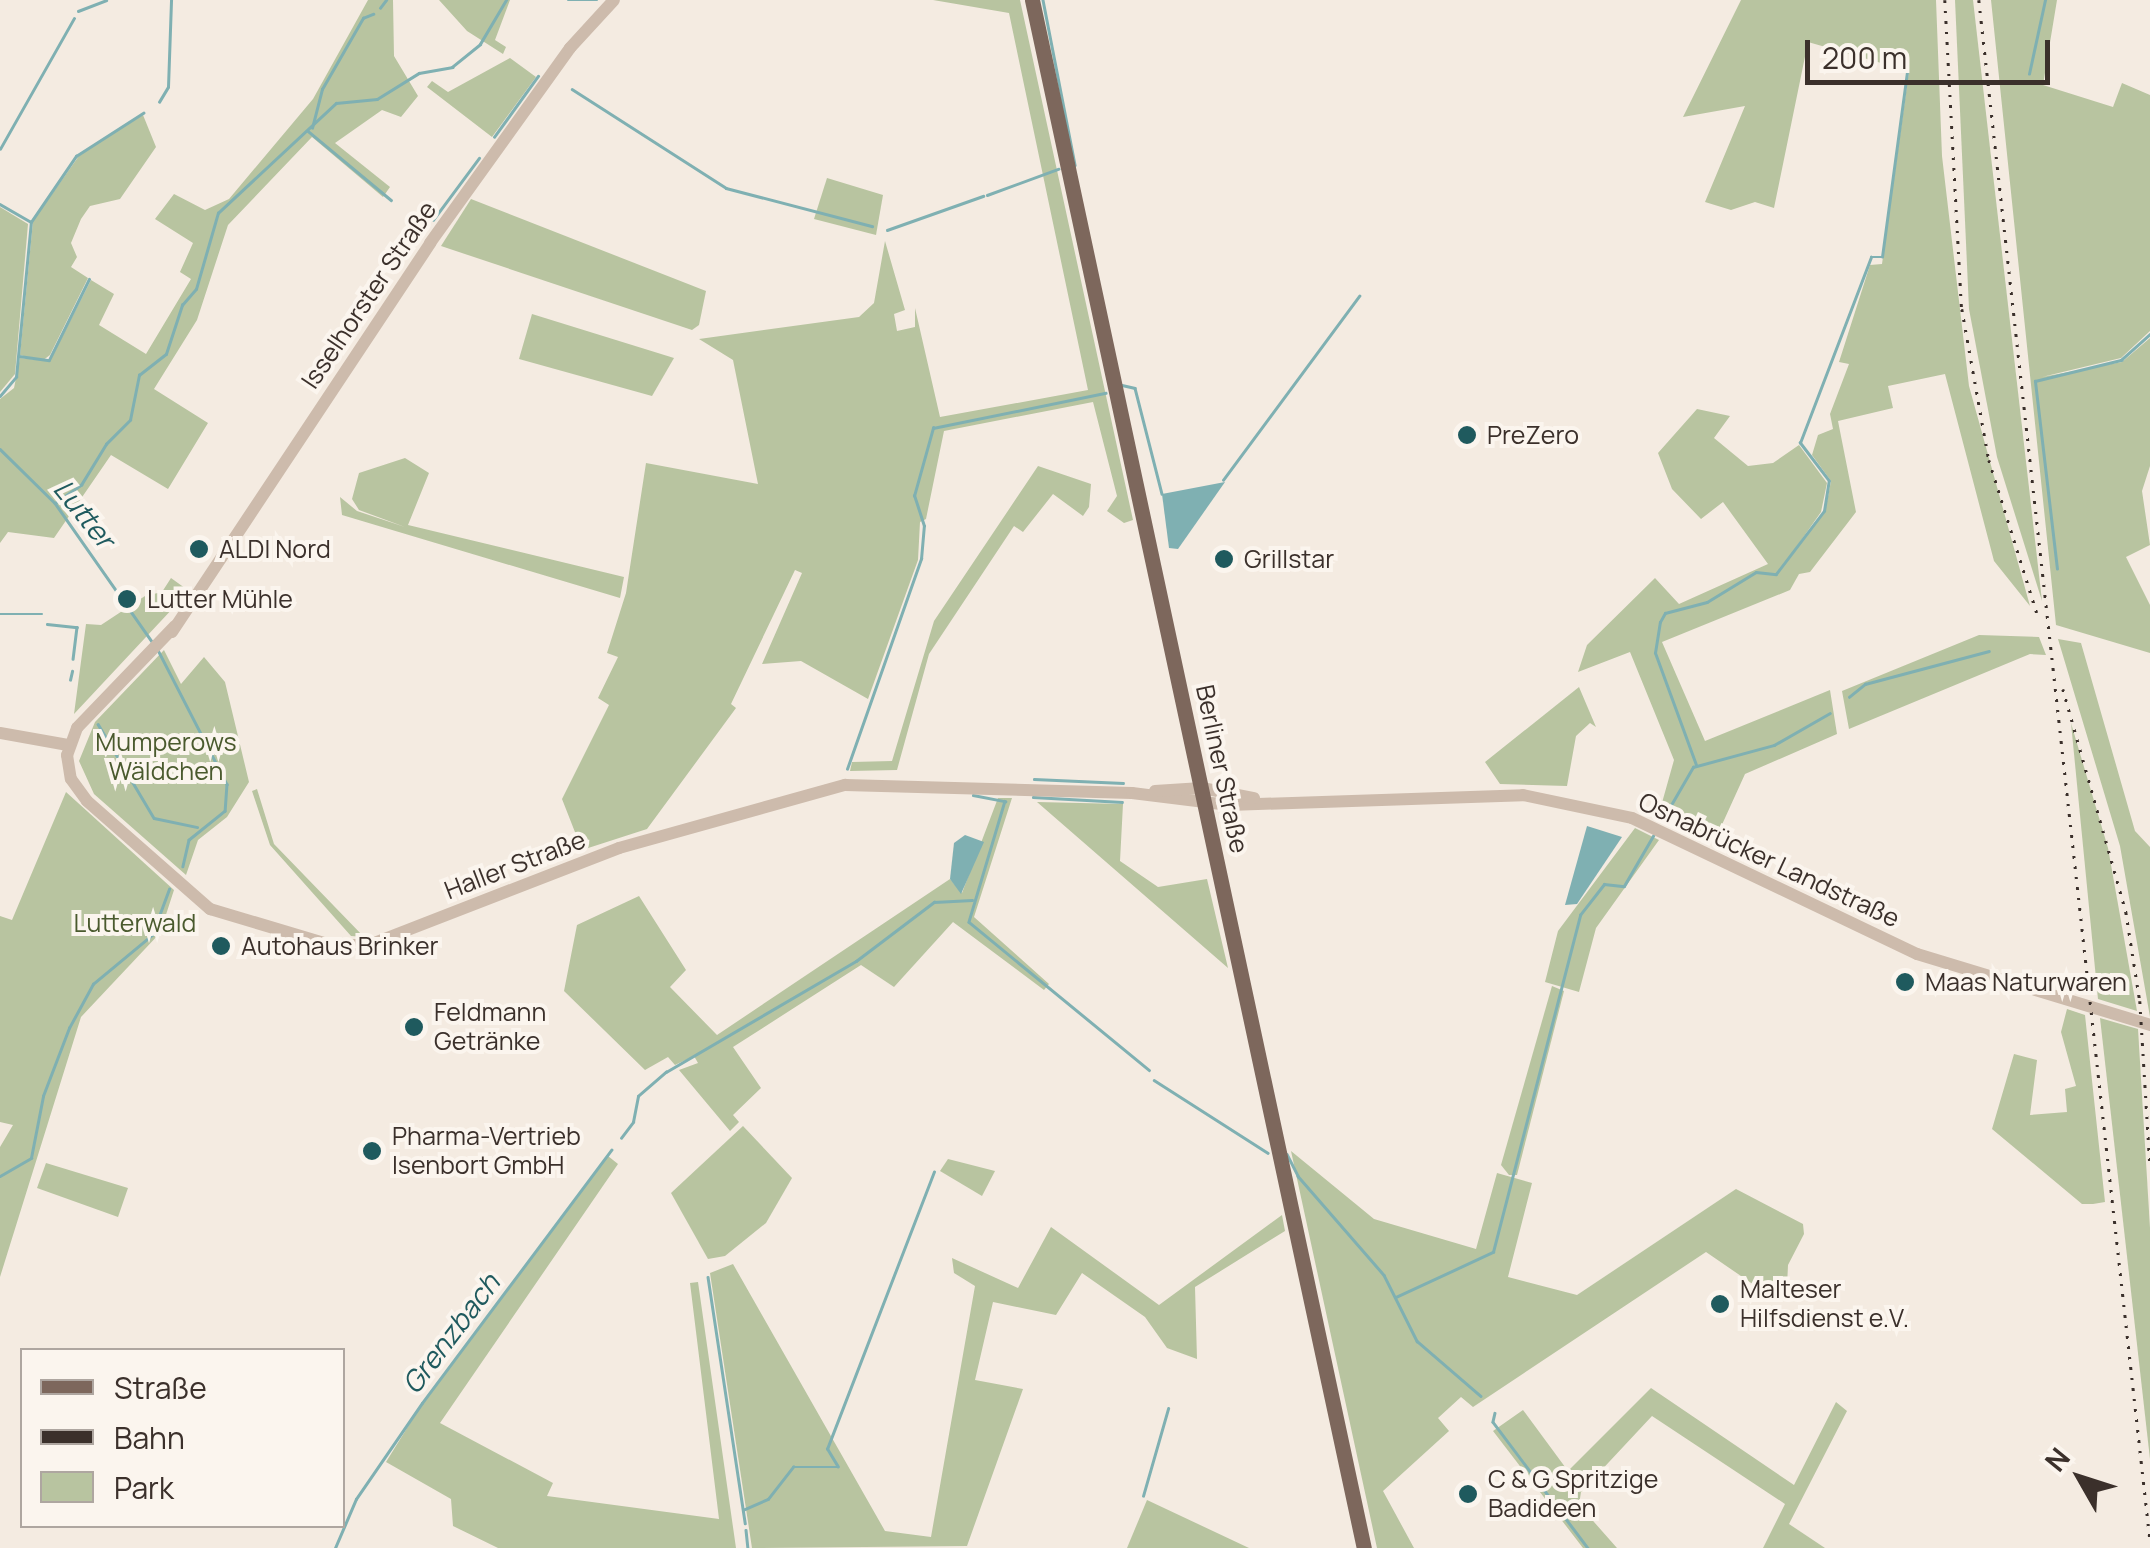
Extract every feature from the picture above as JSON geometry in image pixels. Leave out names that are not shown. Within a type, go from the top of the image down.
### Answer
[{"type":"main road","name":"Berliner Straße","points":[[1032,0],[1364,1548]]},
{"type":"street","name":"Isselhorster Straße","points":[[68,745],[175,626],[430,243],[570,48],[614,0]]},
{"type":"street","points":[[0,733],[68,745]]},
{"type":"street","name":"Haller Straße","points":[[68,745],[76,788],[210,909],[353,947],[391,938],[619,848],[846,785],[1203,796]]},
{"type":"street","name":"Osnabrücker Landstraße","points":[[1203,796],[1298,803],[1505,795],[1608,810],[1692,843],[1917,954],[2150,1025]]},
{"type":"green space","points":[[368,0],[393,0],[394,56],[418,96],[401,117],[382,110],[335,143],[390,187],[383,197],[312,137],[228,225],[197,320],[154,389],[208,423],[168,489],[111,455],[54,538],[8,532],[0,543],[0,399],[14,388],[20,358],[50,361],[91,280],[114,294],[99,325],[146,354],[191,279],[180,272],[193,243],[155,219],[174,194],[205,210],[229,199],[313,99]]},
{"type":"green space","points":[[439,0],[510,0],[495,40],[506,47],[503,54],[467,31]]},
{"type":"green space","points":[[933,0],[1020,0],[1133,520],[1124,523],[1107,511],[1117,496],[1093,402],[944,431],[926,519],[920,522],[918,560],[868,699],[801,661],[762,664],[802,573],[795,570],[731,704],[736,708],[647,829],[582,850],[562,799],[609,705],[598,698],[618,657],[607,653],[626,593],[646,463],[758,484],[733,360],[699,339],[859,317],[874,303],[885,241],[905,310],[894,314],[897,331],[915,327],[915,308],[940,417],[1088,390],[1009,13]]},
{"type":"green space","points":[[1741,0],[1936,0],[1942,156],[1969,386],[2030,606],[1994,561],[1945,374],[1888,386],[1893,408],[1838,421],[1856,512],[1810,572],[1799,574],[1790,590],[1662,642],[1705,741],[1830,690],[1837,734],[1745,774],[1715,840],[1658,817],[1674,760],[1630,652],[1578,672],[1587,645],[1655,578],[1679,604],[1768,564],[1723,502],[1701,519],[1672,489],[1658,453],[1697,409],[1730,416],[1714,438],[1748,466],[1773,463],[1799,445],[1827,483],[1821,512],[1778,573],[1825,512],[1831,481],[1812,455],[1818,435],[1833,429],[1830,414],[1849,364],[1839,362],[1870,265],[1882,264],[1909,71],[1808,42],[1774,208],[1755,202],[1731,210],[1705,202],[1745,106],[1683,117]]},
{"type":"green space","points":[[1955,0],[1973,0],[2042,601],[1997,457],[1969,309]]},
{"type":"green space","points":[[1991,0],[2057,0],[2043,85],[2113,107],[2122,83],[2150,95],[2150,331],[2121,358],[2042,377],[2122,362],[2150,338],[2150,466],[2142,491],[2150,545],[2126,557],[2150,605],[2150,653],[2056,625]]},
{"type":"green space","points":[[510,58],[536,77],[492,137],[427,87],[432,81],[448,92]]},
{"type":"green space","points":[[143,115],[156,147],[120,199],[90,206],[81,219],[71,243],[77,257],[71,267],[88,278],[50,355],[42,361],[20,355],[33,221],[81,153]]},
{"type":"green space","points":[[827,178],[883,195],[876,235],[814,219]]},
{"type":"green space","points":[[471,199],[706,291],[699,325],[692,330],[441,246]]},
{"type":"green space","points":[[0,207],[28,224],[15,374],[0,392]]},
{"type":"green space","points":[[532,314],[674,358],[652,396],[519,359]]},
{"type":"green space","points":[[405,458],[429,473],[408,525],[624,577],[620,598],[342,515],[340,497],[357,511],[405,527],[359,510],[352,499],[359,473]]},
{"type":"green space","points":[[1038,466],[1091,484],[1089,507],[1083,516],[1053,494],[1023,532],[1014,526],[929,654],[897,770],[850,771],[852,762],[892,761],[934,621]]},
{"type":"green space","points":[[171,578],[189,591],[74,714],[86,624],[101,625],[145,596],[162,592]]},
{"type":"green space","points":[[1979,635],[2039,637],[2046,655],[2030,654],[1849,729],[1842,691]]},
{"type":"green space","points":[[2058,639],[2081,643],[2135,831],[2150,847],[2150,1017],[2120,846]]},
{"type":"green space","name":"Mumperows Wäldchen","points":[[164,650],[181,684],[204,657],[225,682],[249,782],[227,817],[198,840],[186,875],[94,794],[79,761],[95,722]]},
{"type":"green space","points":[[1579,687],[1596,727],[1590,723],[1576,736],[1567,786],[1500,784],[1485,762]]},
{"type":"green space","points":[[2071,723],[2108,848],[2137,1011],[2098,999]]},
{"type":"green space","points":[[257,789],[274,844],[364,937],[351,936],[270,845],[252,791]]},
{"type":"green space","name":"Lutterwald","points":[[66,792],[174,890],[160,933],[81,1017],[0,1277],[0,1147],[13,1125],[0,1122],[0,916],[12,920]]},
{"type":"green space","points":[[998,798],[1012,798],[974,917],[1049,984],[1044,990],[953,922],[894,987],[861,965],[733,1047],[761,1088],[733,1115],[739,1122],[730,1131],[679,1070],[698,1063],[694,1056],[675,1065],[668,1057],[645,1070],[564,991],[577,925],[639,896],[686,970],[670,987],[717,1035],[950,879],[962,893]]},
{"type":"green space","points":[[1037,802],[1123,804],[1120,861],[1158,887],[1207,879],[1228,968]]},
{"type":"green space","points":[[1635,828],[1659,840],[1596,928],[1579,992],[1545,982],[1558,931]]},
{"type":"green space","points":[[1552,986],[1564,991],[1517,1175],[1509,1175],[1501,1165]]},
{"type":"green space","points":[[2067,1009],[2085,1015],[2105,1202],[2093,1204],[2082,1204],[1992,1129],[2014,1054],[2037,1060],[2030,1115],[2067,1112],[2065,1089],[2076,1086],[2061,1032]]},
{"type":"green space","points":[[2100,1018],[2138,1029],[2150,1228],[2150,1459]]},
{"type":"green space","points":[[743,1126],[792,1178],[766,1223],[725,1256],[708,1259],[671,1193]]},
{"type":"green space","points":[[1291,1151],[1374,1219],[1476,1249],[1497,1173],[1532,1183],[1508,1277],[1577,1295],[1736,1189],[1803,1224],[1804,1234],[1788,1265],[1787,1287],[1773,1298],[1706,1252],[1473,1407],[1461,1397],[1438,1418],[1449,1431],[1383,1491],[1414,1548],[1377,1548]]},
{"type":"green space","points":[[608,1156],[618,1164],[440,1423],[553,1483],[547,1496],[719,1519],[690,1283],[698,1282],[736,1548],[498,1548],[453,1526],[451,1499],[386,1462],[422,1404]]},
{"type":"green space","points":[[948,1159],[995,1171],[982,1196],[940,1171]]},
{"type":"green space","points":[[46,1163],[128,1188],[118,1217],[37,1188]]},
{"type":"green space","points":[[1282,1215],[1285,1231],[1195,1287],[1197,1359],[1167,1348],[1145,1317],[1082,1273],[1056,1315],[993,1302],[975,1380],[1023,1389],[967,1546],[752,1548],[710,1273],[733,1264],[885,1531],[931,1537],[975,1286],[954,1273],[952,1258],[1018,1288],[1051,1227],[1159,1305]]},
{"type":"green space","points":[[1651,1388],[1794,1485],[1836,1402],[1847,1411],[1789,1524],[1825,1548],[1763,1548],[1785,1504],[1652,1416],[1581,1492],[1579,1505],[1617,1548],[1583,1548],[1493,1431],[1523,1410],[1568,1471]]},
{"type":"green space","points":[[1147,1500],[1249,1548],[1127,1548]]},
{"type":"water","points":[[1225,482],[1178,549],[1169,548],[1162,494]]},
{"type":"water","points":[[1587,826],[1622,837],[1577,904],[1565,905]]},
{"type":"water","points":[[965,835],[984,842],[961,894],[950,879],[954,843]]},
{"type":"waterway","points":[[78,11],[106,0]]},
{"type":"waterway","points":[[159,102],[168,87],[171,0]]},
{"type":"waterway","points":[[380,8],[386,0]]},
{"type":"waterway","points":[[55,503],[81,485],[106,444],[130,420],[139,375],[166,354],[182,305],[196,289],[218,213],[336,103],[377,99],[419,73],[452,67],[480,44],[506,0]]},
{"type":"waterway","points":[[568,0],[597,0]]},
{"type":"waterway","points":[[1043,0],[1075,165]]},
{"type":"waterway","points":[[2029,74],[2045,0]]},
{"type":"waterway","points":[[312,128],[322,89],[363,18],[373,14]]},
{"type":"waterway","points":[[0,149],[74,18]]},
{"type":"waterway","points":[[1696,765],[1655,653],[1660,622],[1665,613],[1707,602],[1756,572],[1776,574],[1824,511],[1829,481],[1800,443],[1871,257],[1882,257],[1907,73]]},
{"type":"waterway","points":[[494,137],[538,76]]},
{"type":"waterway","points":[[572,89],[726,188],[872,226]]},
{"type":"waterway","points":[[0,396],[16,377],[31,222],[76,156],[143,113]]},
{"type":"waterway","points":[[308,131],[391,200]]},
{"type":"waterway","points":[[433,220],[479,158]]},
{"type":"waterway","points":[[987,195],[1058,169]]},
{"type":"waterway","points":[[887,230],[983,196]]},
{"type":"waterway","points":[[0,204],[29,221]]},
{"type":"waterway","points":[[19,356],[49,360],[89,279]]},
{"type":"waterway","points":[[1223,480],[1359,296]]},
{"type":"waterway","points":[[2057,569],[2035,381],[2121,360],[2150,334]]},
{"type":"waterway","points":[[1122,385],[1135,388],[1162,494]]},
{"type":"waterway","points":[[847,769],[921,559],[924,526],[914,496],[933,428],[1105,393]]},
{"type":"waterway","name":"Lutter","points":[[0,449],[55,503],[153,643]]},
{"type":"waterway","points":[[0,614],[42,614]]},
{"type":"waterway","points":[[47,624],[77,627],[73,659]]},
{"type":"waterway","name":"Lutter","points":[[158,650],[227,784],[225,811],[189,840],[183,866]]},
{"type":"waterway","points":[[1849,697],[1865,684],[1989,651]]},
{"type":"waterway","points":[[70,680],[72,671]]},
{"type":"waterway","points":[[1667,812],[1693,767],[1774,745],[1830,713]]},
{"type":"waterway","points":[[98,724],[154,818],[197,827]]},
{"type":"waterway","points":[[1034,779],[1123,783]]},
{"type":"waterway","points":[[973,795],[1005,801],[969,922],[1149,1070]]},
{"type":"waterway","points":[[1033,797],[1122,802]]},
{"type":"waterway","points":[[1396,1297],[1493,1252],[1580,915],[1604,884],[1624,886],[1653,836]]},
{"type":"waterway","name":"Lutter","points":[[0,1176],[31,1158],[43,1096],[69,1028],[93,984],[152,935],[169,889]]},
{"type":"waterway","name":"Grenzbach","points":[[621,1138],[633,1122],[638,1096],[666,1072],[856,961],[934,902],[972,900]]},
{"type":"waterway","points":[[1154,1080],[1268,1153]]},
{"type":"waterway","name":"Grenzbach","points":[[345,1525],[356,1499],[422,1403],[611,1150]]},
{"type":"waterway","points":[[1287,1154],[1298,1176],[1384,1275],[1417,1341],[1481,1396]]},
{"type":"waterway","points":[[743,1510],[768,1499],[793,1467],[838,1467],[827,1449],[934,1172]]},
{"type":"waterway","points":[[708,1277],[745,1523]]},
{"type":"waterway","points":[[1143,1496],[1168,1409]]},
{"type":"waterway","points":[[1495,1413],[1493,1422],[1588,1548]]},
{"type":"waterway","name":"Grenzbach","points":[[335,1548],[344,1528]]},
{"type":"waterway","points":[[746,1530],[748,1548]]},
{"type":"railway","points":[[1945,0],[1962,309],[1989,460],[2037,613]]},
{"type":"railway","points":[[1979,0],[2150,1540]]},
{"type":"railway","points":[[2063,689],[2126,912],[2140,1001],[2150,1164]]},
{"type":"place","name":"PreZero","points":[[1467,435]]},
{"type":"place","name":"ALDI Nord","points":[[199,549]]},
{"type":"place","name":"Grillstar","points":[[1224,559]]},
{"type":"place","name":"Lutter Mühle","points":[[127,599]]},
{"type":"place","name":"Autohaus Brinker","points":[[221,946]]},
{"type":"place","name":"Maas Naturwaren","points":[[1905,982]]},
{"type":"place","name":"Feldmann Getränke","points":[[414,1027]]},
{"type":"place","name":"Pharma-Vertrieb Isenbort GmbH","points":[[372,1151]]},
{"type":"place","name":"Malteser Hilfsdienst e.V.","points":[[1720,1304]]},
{"type":"place","name":"C & G Spritzige Badideen","points":[[1468,1494]]}]
